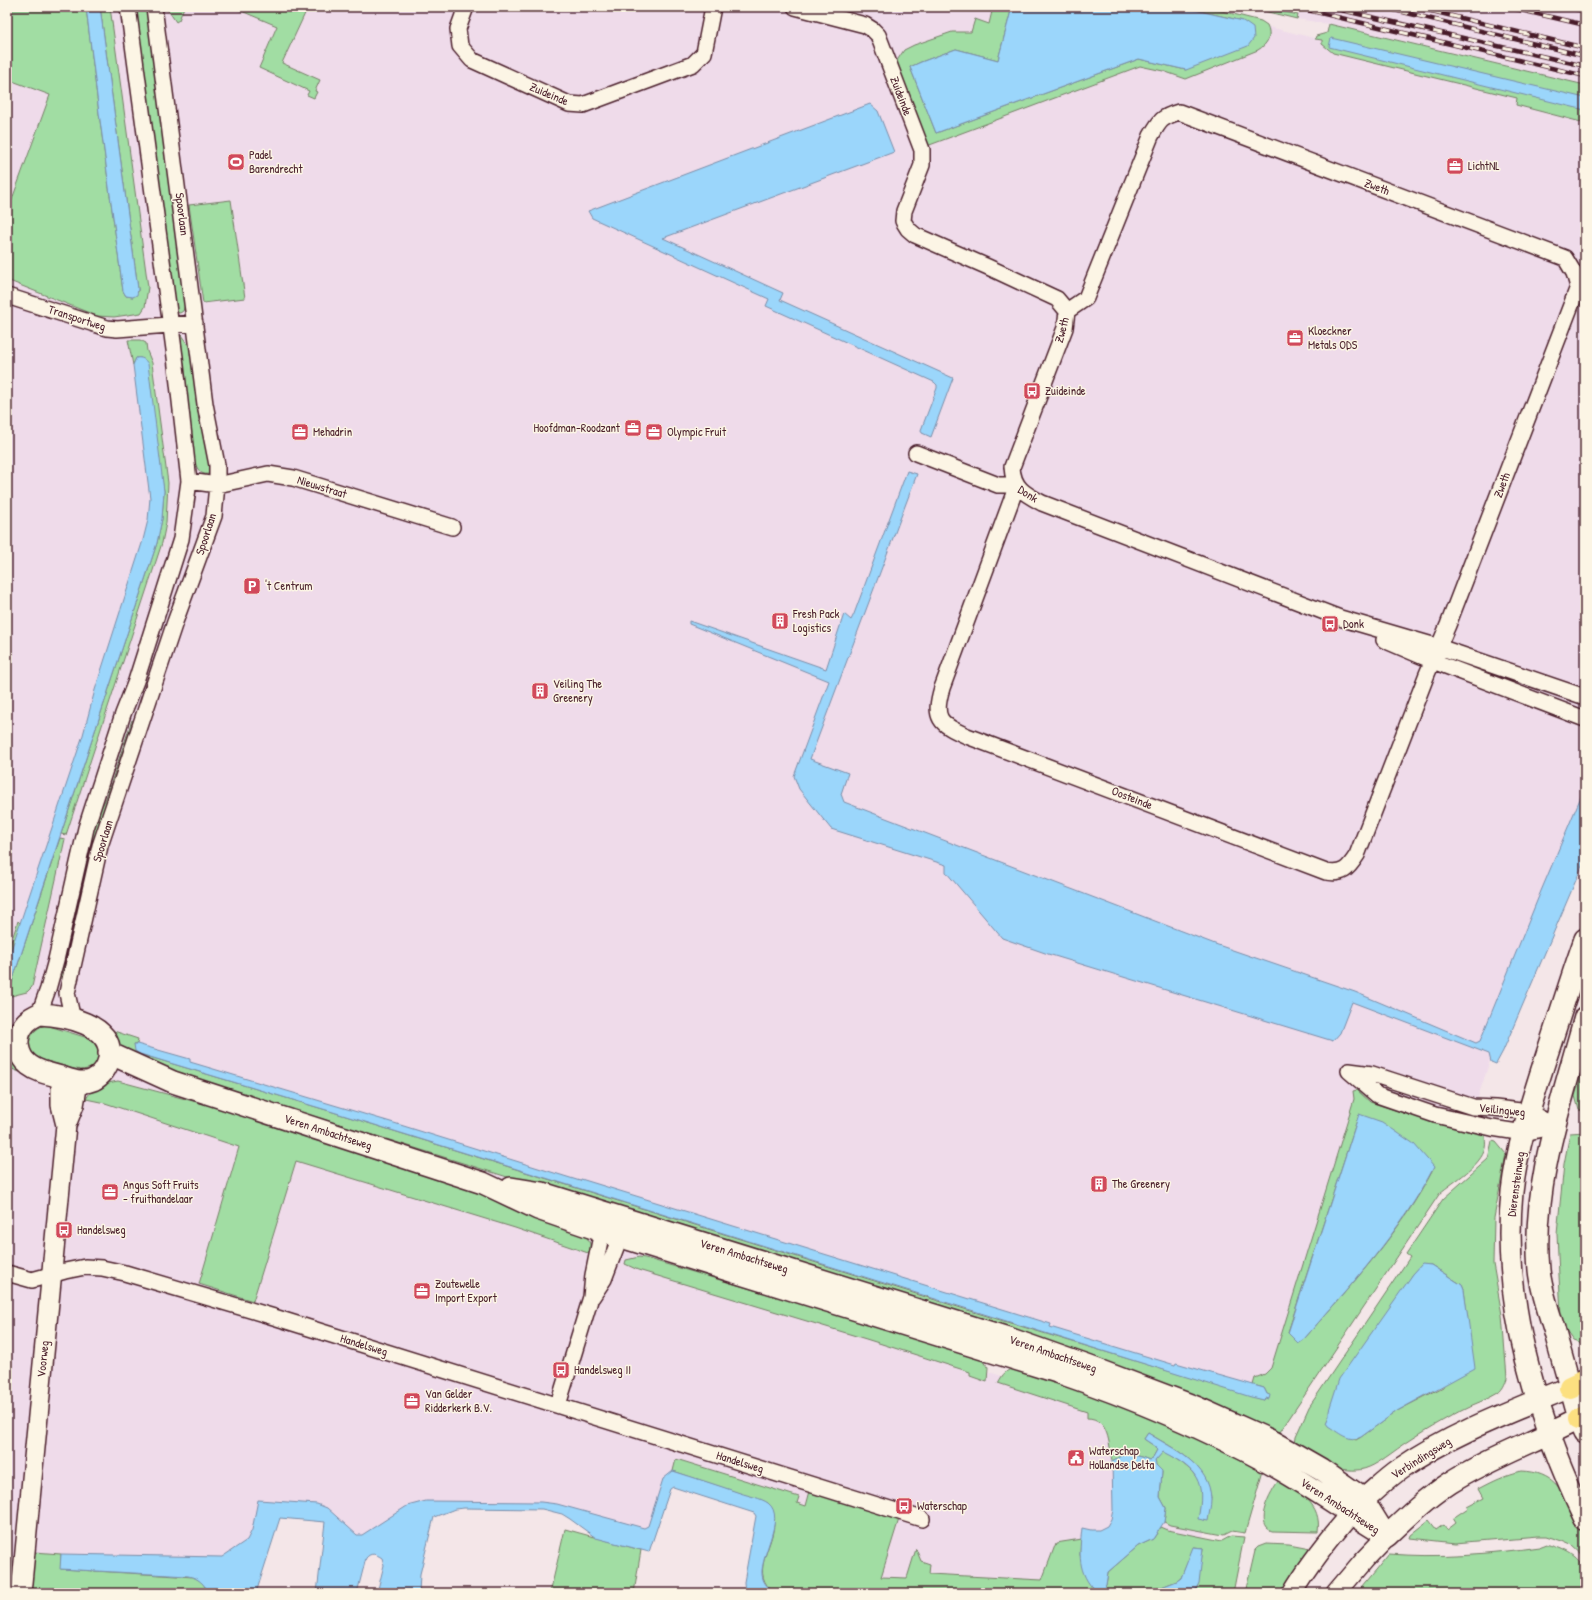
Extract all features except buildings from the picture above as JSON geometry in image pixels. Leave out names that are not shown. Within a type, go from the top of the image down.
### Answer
[{"type":"main road","name":"Dierensteinweg","points":[[1585,939],[1573,972],[1529,1112],[1512,1190],[1511,1214],[1511,1274],[1524,1347],[1537,1400],[1573,1493],[1585,1519]]},
{"type":"main road","points":[[52,1015],[73,1020],[94,1028],[107,1042],[107,1062],[93,1080],[87,1082],[69,1079],[30,1066],[20,1055],[19,1028],[52,1015]]},
{"type":"main road","points":[[1387,1536],[1425,1500],[1450,1483],[1505,1454],[1550,1434],[1583,1423],[1578,1383],[1546,1304],[1540,1271],[1538,1234],[1545,1175],[1555,1126],[1585,1017]]},
{"type":"main road","name":"Veren Ambachtseweg","points":[[107,1062],[483,1183],[542,1193],[612,1228],[1057,1372],[1105,1389],[1230,1442],[1295,1477],[1350,1514],[1387,1536]]},
{"type":"main road","name":"Veren Ambachtseweg","points":[[612,1228],[1008,1338],[1090,1367],[1196,1407],[1274,1442],[1321,1469],[1364,1499]]},
{"type":"main road","name":"Verbindingsweg","points":[[1364,1499],[1399,1470],[1424,1453],[1480,1424],[1578,1383]]},
{"type":"street","name":"Spoorlaan","points":[[19,1028],[48,989],[86,828],[123,714],[136,681],[181,539],[189,481],[128,7]]},
{"type":"street","name":"Spoorlaan","points":[[73,1020],[67,993],[100,846],[175,622],[214,516],[217,485],[216,465],[205,404],[196,323],[154,7]]},
{"type":"street","name":"Zuideinde","points":[[466,7],[458,29],[460,46],[472,60],[569,104],[583,105],[693,64],[704,53],[713,7]]},
{"type":"street","name":"Zuideinde","points":[[795,7],[865,25],[878,35],[922,150],[922,165],[904,211],[903,221],[908,229],[915,235],[1056,299],[1067,311]]},
{"type":"street","name":"Zweth","points":[[1017,485],[1012,477],[1012,467],[1062,334],[1067,311],[1086,298],[1151,136],[1158,124],[1166,116],[1180,112],[1565,258],[1574,273],[1578,287],[1436,654]]},
{"type":"street","name":"Transportweg","points":[[7,296],[107,328],[117,329],[196,323]]},
{"type":"street","name":"Donk","points":[[916,453],[998,485],[1017,485],[1026,495],[1042,502],[1340,618],[1386,641],[1436,654],[1585,698]]},
{"type":"street","name":"Nieuwstraat","points":[[189,481],[217,485],[268,474],[293,478],[452,527]]},
{"type":"street","name":"Oosteinde","points":[[1017,485],[938,704],[938,715],[944,723],[955,731],[1326,872],[1337,874],[1350,867],[1357,855],[1436,654]]},
{"type":"street","name":"Donk","points":[[1436,654],[1585,719]]},
{"type":"street","name":"Veilingweg","points":[[1349,1071],[1372,1074],[1473,1107],[1529,1112],[1555,1126],[1524,1133],[1492,1128],[1435,1115],[1377,1095],[1349,1071]]},
{"type":"street","name":"Voorweg","points":[[21,1593],[66,1125],[61,1105],[69,1079]]},
{"type":"street","points":[[558,1405],[591,1297],[593,1275],[612,1228]]},
{"type":"street","name":"Handelsweg","points":[[7,1273],[32,1280],[85,1267],[102,1268],[125,1273],[274,1317],[922,1519]]},
{"type":"street","name":"Verbindingsweg","points":[[1292,1593],[1305,1570],[1364,1499]]},
{"type":"street","name":"Veren Ambachtseweg","points":[[1364,1499],[1387,1536]]},
{"type":"street","points":[[1336,1593],[1387,1536]]},
{"type":"shaded area","points":[[7,7],[1161,7],[1253,28],[1261,25],[1322,40],[1322,44],[1518,97],[1516,105],[1585,123],[1585,843],[1495,1045],[1464,1140],[1278,1392],[1251,1397],[1071,1342],[853,1266],[832,1319],[1085,1404],[1208,1511],[1195,1585],[1174,1593],[755,1593],[761,1512],[670,1481],[647,1535],[560,1509],[443,1505],[370,1543],[314,1512],[267,1512],[243,1567],[184,1566],[7,1555]]},
{"type":"shaded area","points":[[1279,7],[1585,7],[1585,85],[1329,24],[1297,19],[1298,12]]},
{"type":"green space","points":[[7,7],[86,7],[123,291],[126,296],[133,297],[138,292],[138,289],[100,7],[110,7],[148,287],[145,307],[141,313],[114,317],[97,316],[7,280],[7,213],[50,95],[7,79]]},
{"type":"green space","points":[[133,7],[150,7],[186,302],[183,311],[180,313],[176,312]]},
{"type":"green space","points":[[166,7],[184,7],[179,20],[176,22]]},
{"type":"green space","points":[[232,7],[308,7],[282,63],[320,80],[315,91],[317,92],[314,98],[307,95],[309,91],[259,68],[277,26]]},
{"type":"green space","points":[[993,7],[1012,7],[998,60],[956,49],[910,67],[936,133],[1139,59],[1186,70],[1243,21],[1182,7],[1206,7],[1261,21],[1267,25],[1269,36],[1267,42],[1258,50],[1186,79],[1163,71],[1140,66],[927,146],[896,62],[904,50],[914,45],[952,32],[971,32],[975,19],[989,24]]},
{"type":"green space","points":[[1247,7],[1263,7],[1298,15],[1297,19]]},
{"type":"green space","points":[[1329,24],[1585,85],[1585,123],[1516,105],[1517,98],[1333,53],[1322,44],[1322,40],[1315,39],[1316,36],[1327,33]]},
{"type":"green space","points":[[231,200],[245,298],[203,303],[189,205]]},
{"type":"green space","points":[[181,335],[189,346],[199,422],[211,453],[211,473],[207,474],[201,473],[193,458],[178,336]]},
{"type":"green space","points":[[128,340],[140,340],[146,343],[147,351],[152,363],[168,483],[166,523],[162,543],[66,835],[61,834],[157,543],[162,519],[164,491],[141,358],[136,358],[133,365]]},
{"type":"green space","points":[[136,718],[66,980],[56,977],[87,836],[106,798],[132,720],[134,721]]},
{"type":"green space","points":[[60,838],[65,839],[32,987],[27,992],[7,997],[7,987],[11,985]]},
{"type":"green space","points":[[18,921],[21,924],[7,962],[7,947],[9,948]]},
{"type":"green space","points":[[46,1025],[91,1039],[96,1045],[99,1055],[95,1064],[91,1068],[81,1070],[42,1060],[37,1057],[32,1053],[30,1048],[30,1038],[36,1030]]},
{"type":"green space","points":[[111,1030],[138,1039],[137,1044],[134,1044],[140,1054],[333,1112],[974,1312],[1264,1400],[1267,1394],[1264,1388],[1253,1385],[1255,1378],[1265,1374],[1271,1368],[1354,1099],[1353,1091],[1357,1090],[1370,1102],[1442,1125],[1485,1135],[1485,1148],[1482,1155],[1473,1167],[1440,1193],[1280,1432],[1049,1347],[144,1063],[120,1047]],"holes":[[[1359,1114],[1434,1168],[1421,1192],[1391,1236],[1304,1339],[1288,1332]]]},
{"type":"green space","points":[[7,1048],[22,1073],[7,1067]]},
{"type":"green space","points":[[1585,1063],[1585,1112],[1579,1110],[1575,1096]]},
{"type":"green space","points":[[118,1081],[234,1112],[456,1183],[586,1234],[590,1244],[591,1254],[515,1228],[296,1161],[253,1301],[199,1284],[239,1147],[105,1103],[86,1099],[92,1091],[104,1084]]},
{"type":"green space","points":[[1585,1132],[1585,1345],[1573,1341],[1566,1331],[1561,1316],[1557,1234],[1564,1164],[1570,1133]]},
{"type":"green space","points":[[1492,1141],[1496,1142],[1506,1154],[1494,1218],[1493,1264],[1502,1315],[1507,1378],[1504,1386],[1498,1393],[1466,1408],[1415,1437],[1369,1467],[1360,1470],[1347,1470],[1331,1466],[1316,1458],[1295,1444],[1296,1436],[1309,1407],[1410,1257],[1406,1254],[1443,1199],[1488,1159]],"holes":[[[1422,1265],[1431,1265],[1462,1285],[1468,1323],[1443,1387],[1397,1411],[1356,1440],[1326,1423],[1413,1274]]]},
{"type":"green space","points":[[639,1257],[878,1326],[983,1360],[988,1367],[987,1382],[970,1376],[970,1372],[638,1270],[625,1264],[626,1260]]},
{"type":"green space","points":[[1017,1368],[1167,1423],[1263,1471],[1245,1533],[1232,1531],[1224,1535],[1170,1525],[1164,1522],[1166,1508],[1160,1497],[1162,1472],[1156,1465],[1155,1461],[1163,1451],[1177,1459],[1194,1475],[1201,1489],[1202,1497],[1199,1519],[1211,1499],[1208,1486],[1197,1467],[1179,1452],[1148,1433],[1144,1439],[1156,1447],[1157,1450],[1152,1459],[1149,1460],[1125,1452],[1122,1456],[1112,1461],[1109,1440],[1104,1427],[1100,1422],[1087,1418],[1087,1412],[998,1383],[1005,1372]]},
{"type":"green space","points":[[676,1459],[799,1497],[797,1503],[806,1506],[810,1491],[899,1519],[881,1577],[907,1578],[916,1549],[921,1561],[930,1564],[929,1574],[1042,1580],[1056,1543],[1081,1539],[1080,1555],[1096,1592],[1101,1592],[1106,1585],[1108,1572],[1138,1546],[1153,1539],[1161,1527],[1168,1530],[1222,1541],[1231,1536],[1244,1537],[1233,1593],[1194,1593],[1197,1589],[1203,1548],[1194,1547],[1181,1578],[1146,1593],[775,1593],[767,1586],[763,1578],[764,1560],[773,1533],[774,1524],[773,1516],[768,1503],[673,1471]]},
{"type":"green space","points":[[1521,1471],[1541,1475],[1555,1484],[1560,1490],[1584,1532],[1585,1557],[1572,1545],[1547,1536],[1455,1543],[1410,1538],[1411,1535],[1429,1521],[1436,1530],[1443,1525],[1447,1530],[1456,1523],[1453,1518],[1468,1508],[1467,1506],[1484,1497],[1479,1488],[1494,1480]]},
{"type":"green space","points":[[1279,1480],[1302,1495],[1313,1506],[1317,1513],[1318,1532],[1272,1531],[1266,1527],[1263,1515],[1265,1507]]},
{"type":"green space","points":[[565,1529],[641,1550],[634,1593],[550,1593]]},
{"type":"green space","points":[[1266,1544],[1289,1545],[1310,1549],[1282,1593],[1245,1593],[1255,1550]]},
{"type":"green space","points":[[1547,1544],[1558,1547],[1580,1560],[1585,1571],[1585,1593],[1357,1593],[1389,1554],[1427,1556],[1464,1555],[1539,1547]]},
{"type":"green space","points":[[34,1552],[61,1554],[61,1569],[194,1577],[202,1582],[209,1593],[30,1593]]},
{"type":"water","points":[[86,7],[100,7],[138,289],[137,295],[133,297],[126,296],[123,291]]},
{"type":"water","points":[[1012,7],[1182,7],[1243,21],[1253,28],[1254,38],[1248,46],[1186,70],[1139,59],[936,133],[910,67],[956,49],[998,60]]},
{"type":"water","points":[[1331,38],[1585,98],[1585,110],[1329,47]]},
{"type":"water","points":[[870,104],[878,111],[894,152],[663,238],[783,293],[780,300],[953,378],[931,437],[922,433],[921,430],[937,388],[937,385],[934,382],[766,306],[769,299],[592,218],[588,211]]},
{"type":"water","points":[[136,358],[143,359],[148,364],[164,491],[162,519],[157,543],[11,985],[7,987],[7,962],[83,735],[95,690],[148,520],[150,498],[133,365]]},
{"type":"water","points":[[907,471],[917,474],[810,759],[848,773],[841,794],[844,802],[1215,944],[1355,992],[1476,1043],[1480,1041],[1585,787],[1585,859],[1503,1051],[1496,1064],[1491,1062],[1489,1054],[1352,1002],[1340,1033],[1333,1041],[1048,954],[1002,938],[946,872],[946,865],[831,829],[799,789],[794,776],[829,681],[689,624],[689,621],[826,669],[844,614],[851,620],[854,614]]},
{"type":"water","points":[[134,1044],[190,1059],[190,1062],[580,1181],[581,1179],[1051,1324],[1050,1327],[1175,1365],[1176,1363],[1264,1388],[1267,1394],[1270,1395],[1269,1399],[1266,1398],[1264,1400],[1251,1397],[333,1112],[140,1054],[135,1051]]},
{"type":"water","points":[[1359,1114],[1382,1122],[1414,1144],[1434,1167],[1421,1191],[1374,1257],[1304,1339],[1298,1343],[1288,1333]]},
{"type":"water","points":[[1422,1264],[1431,1265],[1462,1285],[1464,1290],[1475,1368],[1397,1411],[1361,1437],[1352,1439],[1348,1438],[1328,1426],[1326,1423],[1339,1379],[1413,1274]]},
{"type":"water","points":[[1148,1433],[1179,1452],[1197,1467],[1204,1476],[1209,1487],[1211,1499],[1208,1521],[1198,1519],[1201,1495],[1196,1478],[1184,1464],[1163,1452],[1155,1461],[1156,1465],[1162,1471],[1160,1497],[1166,1508],[1164,1522],[1153,1539],[1138,1546],[1108,1572],[1106,1585],[1101,1592],[1096,1592],[1090,1585],[1082,1570],[1080,1546],[1082,1528],[1099,1530],[1107,1526],[1111,1519],[1113,1510],[1112,1461],[1121,1456],[1125,1451],[1149,1460],[1152,1459],[1157,1450],[1156,1447],[1144,1439]]},
{"type":"water","points":[[673,1471],[758,1498],[768,1503],[773,1510],[775,1519],[762,1571],[765,1583],[775,1593],[745,1593],[744,1582],[756,1516],[754,1513],[673,1487],[670,1489],[649,1552],[596,1538],[562,1514],[542,1509],[464,1508],[455,1509],[434,1517],[420,1574],[419,1593],[377,1593],[384,1565],[382,1558],[374,1554],[366,1558],[357,1593],[317,1593],[325,1522],[280,1518],[256,1593],[209,1593],[201,1582],[188,1576],[60,1569],[61,1554],[222,1557],[247,1540],[252,1530],[258,1500],[317,1504],[327,1508],[357,1535],[362,1535],[407,1506],[426,1501],[541,1502],[557,1504],[644,1528],[648,1526],[663,1479]]},
{"type":"water","points":[[1193,1547],[1203,1548],[1199,1583],[1194,1593],[1146,1593],[1181,1578]]},
{"type":"railway","points":[[1295,7],[1585,76]]},
{"type":"railway","points":[[1328,7],[1585,66]]},
{"type":"railway","points":[[1382,7],[1585,56]]},
{"type":"railway","points":[[1415,7],[1585,48]]},
{"type":"railway","points":[[1508,7],[1585,25]]},
{"type":"railway","points":[[1567,7],[1585,11]]},
{"type":"place","name":"Padel Barendrecht","points":[[236,162]]},
{"type":"place","name":"LichtNL","points":[[1455,166]]},
{"type":"place","name":"Kloeckner Metals ODS","points":[[1295,338]]},
{"type":"place","name":"Zuideinde","points":[[1032,391]]},
{"type":"place","name":"Hoofdman-Roodzant","points":[[633,428]]},
{"type":"place","name":"Mehadrin","points":[[300,432]]},
{"type":"place","name":"Olympic Fruit","points":[[654,432]]},
{"type":"place","name":"'t Centrum","points":[[252,586]]},
{"type":"place","name":"Fresh Pack Logistics","points":[[780,621]]},
{"type":"place","name":"Donk","points":[[1330,624]]},
{"type":"place","name":"Veiling The Greenery","points":[[540,691]]},
{"type":"place","name":"The Greenery","points":[[1099,1184]]},
{"type":"place","name":"Angus Soft Fruits - fruithandelaar","points":[[110,1192]]},
{"type":"place","name":"Handelsweg","points":[[64,1230]]},
{"type":"place","name":"Zoutewelle Import Export","points":[[422,1291]]},
{"type":"place","name":"Handelsweg II","points":[[561,1370]]},
{"type":"place","name":"Van Gelder Ridderkerk B.V.","points":[[412,1401]]},
{"type":"place","name":"Waterschap Hollandse Delta","points":[[1076,1458]]},
{"type":"place","name":"Waterschap","points":[[904,1506]]}]
